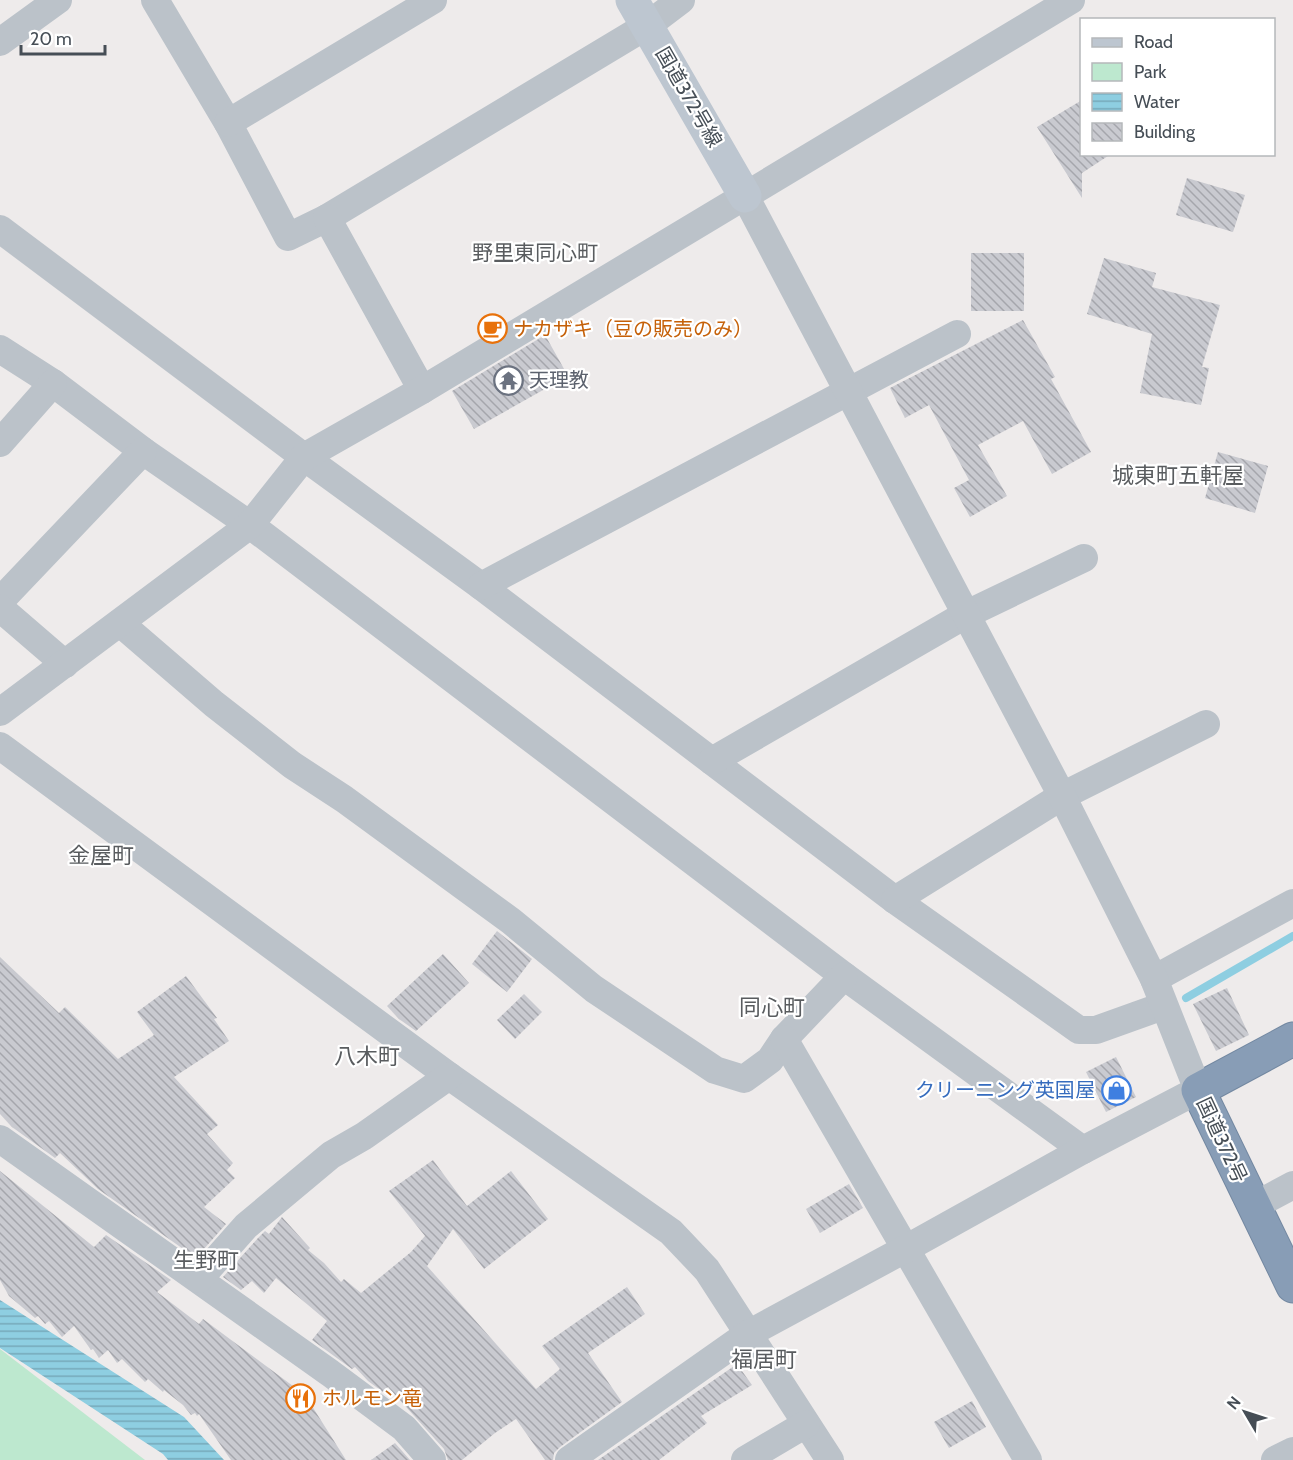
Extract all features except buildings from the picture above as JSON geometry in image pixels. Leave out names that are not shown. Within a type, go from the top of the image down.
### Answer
[{"type":"highway","name":"国道372号","points":[[1293,1039],[1198,1090],[1293,1286]]},
{"type":"street","points":[[0,42],[58,0]]},
{"type":"street","points":[[228,123],[433,0]]},
{"type":"street","points":[[165,3],[288,237],[327,218],[640,12],[681,0]]},
{"type":"street","points":[[0,712],[250,525],[304,457],[422,390],[1071,0]]},
{"type":"street","name":"国道372号線","points":[[640,12],[745,196]]},
{"type":"street","points":[[569,1460],[748,1334],[1083,1150],[1198,1090],[1154,979],[1062,796],[745,196]]},
{"type":"street","points":[[327,218],[422,390]]},
{"type":"street","points":[[0,230],[481,586],[895,900],[1079,1030],[1096,1030],[1163,1006]]},
{"type":"street","points":[[481,586],[957,334]]},
{"type":"street","points":[[0,349],[53,383],[143,451],[250,525],[844,976],[1083,1150]]},
{"type":"street","points":[[0,442],[53,383]]},
{"type":"street","points":[[0,601],[143,451]]},
{"type":"street","points":[[712,761],[965,615],[1084,558]]},
{"type":"street","points":[[0,608],[65,664]]},
{"type":"street","points":[[120,623],[214,704],[292,765],[344,799],[511,921],[594,989],[715,1070],[744,1079],[770,1060],[784,1039],[844,976]]},
{"type":"street","points":[[895,900],[1062,796],[1206,724]]},
{"type":"street","points":[[0,746],[449,1076],[671,1232],[707,1270],[830,1460]]},
{"type":"street","points":[[1154,979],[1293,903]]},
{"type":"street","points":[[784,1039],[1028,1460]]},
{"type":"street","points":[[199,1279],[246,1226],[331,1155],[364,1136],[449,1076]]},
{"type":"street","points":[[0,1139],[199,1279],[404,1428],[432,1460]]},
{"type":"street","points":[[1254,1206],[1293,1185]]},
{"type":"street","points":[[745,1460],[806,1424]]},
{"type":"street","points":[[1275,1460],[1293,1450]]},
{"type":"green space","points":[[0,1349],[145,1460],[0,1460]]},
{"type":"water","points":[[0,1300],[184,1417],[224,1460],[168,1460],[163,1454],[0,1348]]},
{"type":"waterway","points":[[1186,998],[1293,936]]},
{"type":"place","name":"ナカザキ（豆の販売のみ）","points":[[492,329]]},
{"type":"place","name":"天理教","points":[[508,380]]},
{"type":"place","name":"クリーニング英国屋","points":[[1116,1090]]},
{"type":"place","name":"ホルモン竜","points":[[301,1398]]},
{"type":"district","name":"野里東同心町","points":[[535,253]]},
{"type":"district","name":"城東町五軒屋","points":[[1178,475]]},
{"type":"district","name":"金屋町","points":[[101,855]]},
{"type":"district","name":"同心町","points":[[772,1007]]},
{"type":"district","name":"八木町","points":[[367,1056]]},
{"type":"district","name":"生野町","points":[[206,1260]]},
{"type":"district","name":"福居町","points":[[764,1359]]}]
